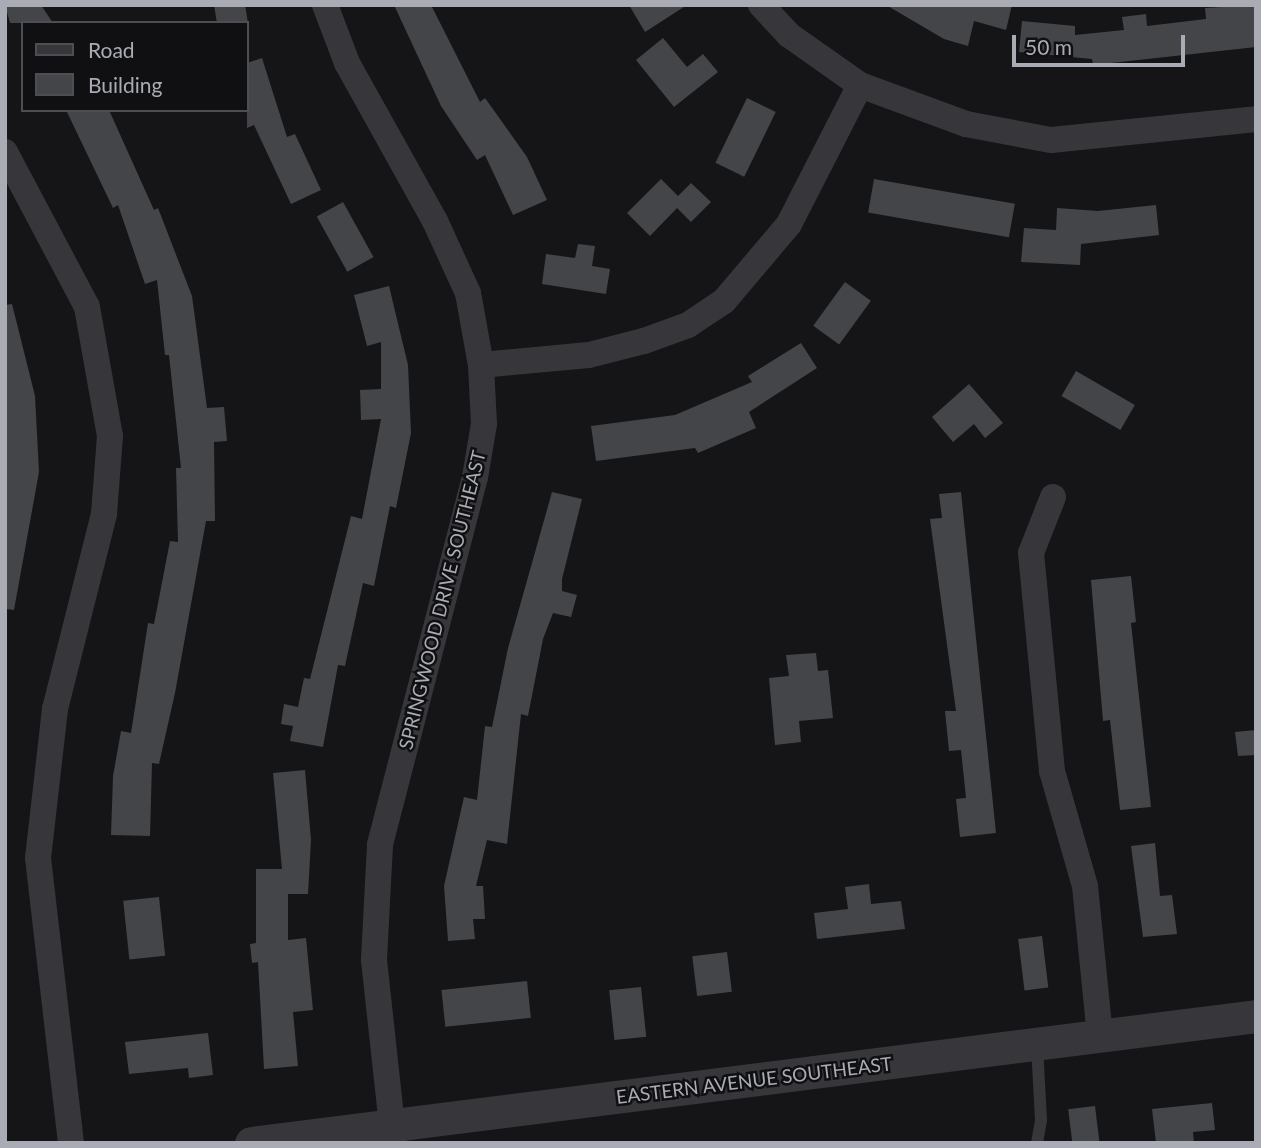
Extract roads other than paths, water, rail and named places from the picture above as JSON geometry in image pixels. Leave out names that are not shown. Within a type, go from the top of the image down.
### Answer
[{"type":"street","name":"SPRINGWOOD DRIVE SOUTHEAST","points":[[325,5],[347,63],[435,220],[468,293],[481,365],[484,424],[475,477],[380,845],[374,960],[394,1134]]},
{"type":"street","points":[[761,5],[789,35],[860,85],[966,124],[1051,140],[1256,119]]},
{"type":"street","points":[[481,365],[589,355],[644,341],[688,325],[724,301],[789,224],[860,85]]},
{"type":"street","points":[[5,152],[87,307],[110,436],[104,514],[55,709],[38,858],[71,1143]]},
{"type":"street","points":[[1053,497],[1031,553],[1052,771],[1085,886],[1100,1036]]},
{"type":"street","name":"EASTERN AVENUE SOUTHEAST","points":[[251,1143],[394,1134],[1256,1016]]},
{"type":"lane","points":[[1037,1044],[1041,1120],[1037,1143]]}]
